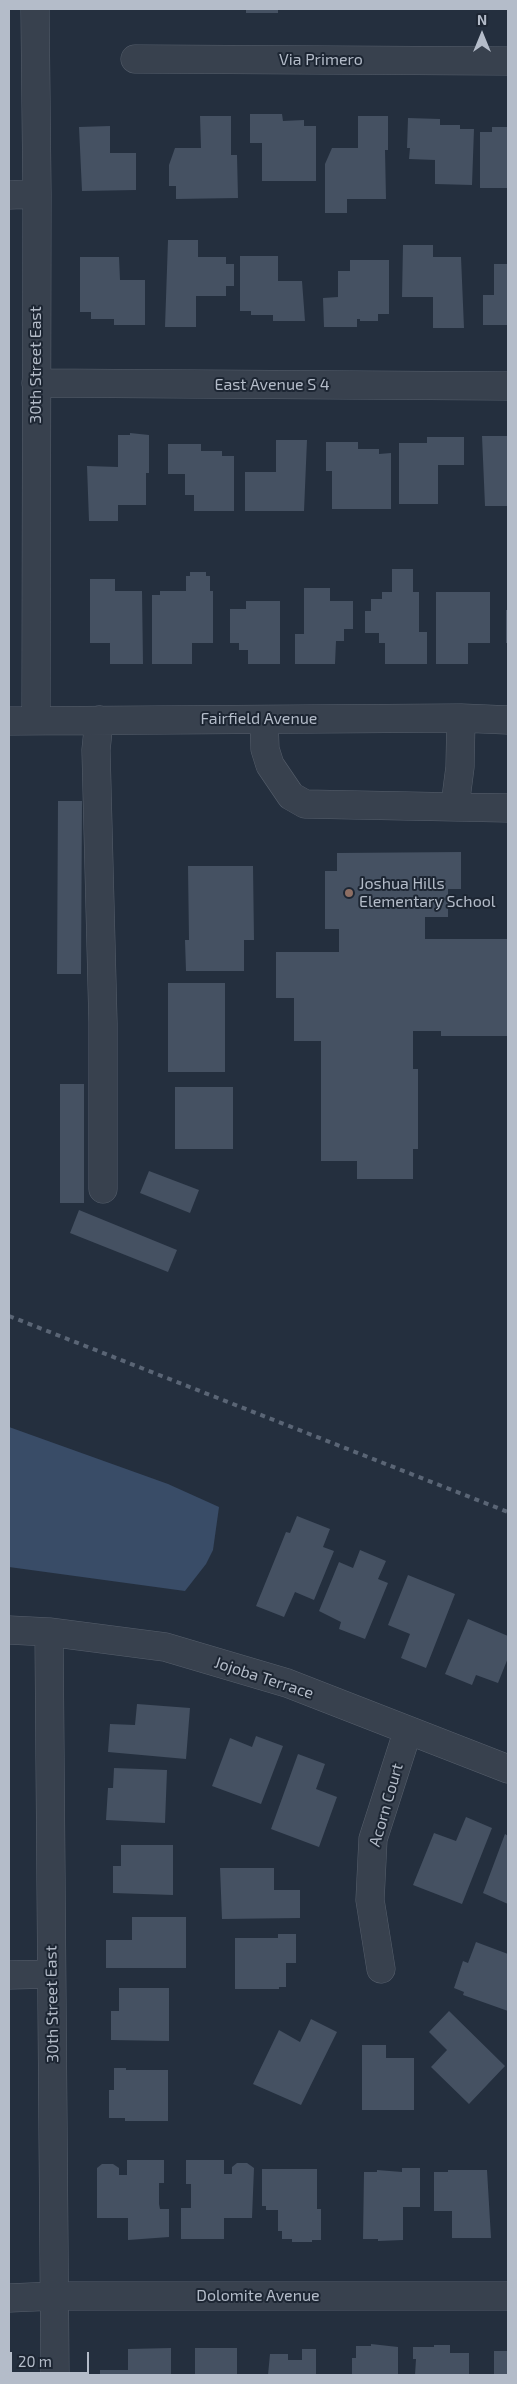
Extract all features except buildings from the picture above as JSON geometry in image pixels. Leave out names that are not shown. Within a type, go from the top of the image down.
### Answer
[{"type":"street","name":"30th Street East","points":[[35,9],[37,194],[36,721]]},
{"type":"street","name":"Via Primero","points":[[135,59],[508,61]]},
{"type":"street","points":[[9,195],[37,194]]},
{"type":"street","name":"East Avenue S 4","points":[[36,383],[508,386]]},
{"type":"street","points":[[455,806],[460,767],[461,718]]},
{"type":"street","name":"Fairfield Avenue","points":[[9,721],[461,718],[508,720]]},
{"type":"street","points":[[99,720],[96,750],[103,1023],[103,1189]]},
{"type":"street","points":[[264,720],[264,749],[270,765],[291,796],[305,804],[508,808]]},
{"type":"street","name":"Jojoba Terrace","points":[[9,1630],[49,1632],[166,1647],[287,1683],[508,1769]]},
{"type":"street","name":"30th Street East","points":[[49,1632],[55,2375]]},
{"type":"street","name":"Acorn Court","points":[[381,1969],[370,1900],[373,1839],[408,1730]]},
{"type":"street","points":[[9,1975],[51,1974]]},
{"type":"street","name":"Dolomite Avenue","points":[[9,2298],[55,2296],[508,2296]]},
{"type":"water","points":[[9,1427],[168,1484],[219,1507],[213,1550],[206,1564],[185,1591],[9,1567]]},
{"type":"railway","points":[[9,1316],[508,1512]]},
{"type":"place","name":"Joshua Hills Elementary School","points":[[349,893]]}]
